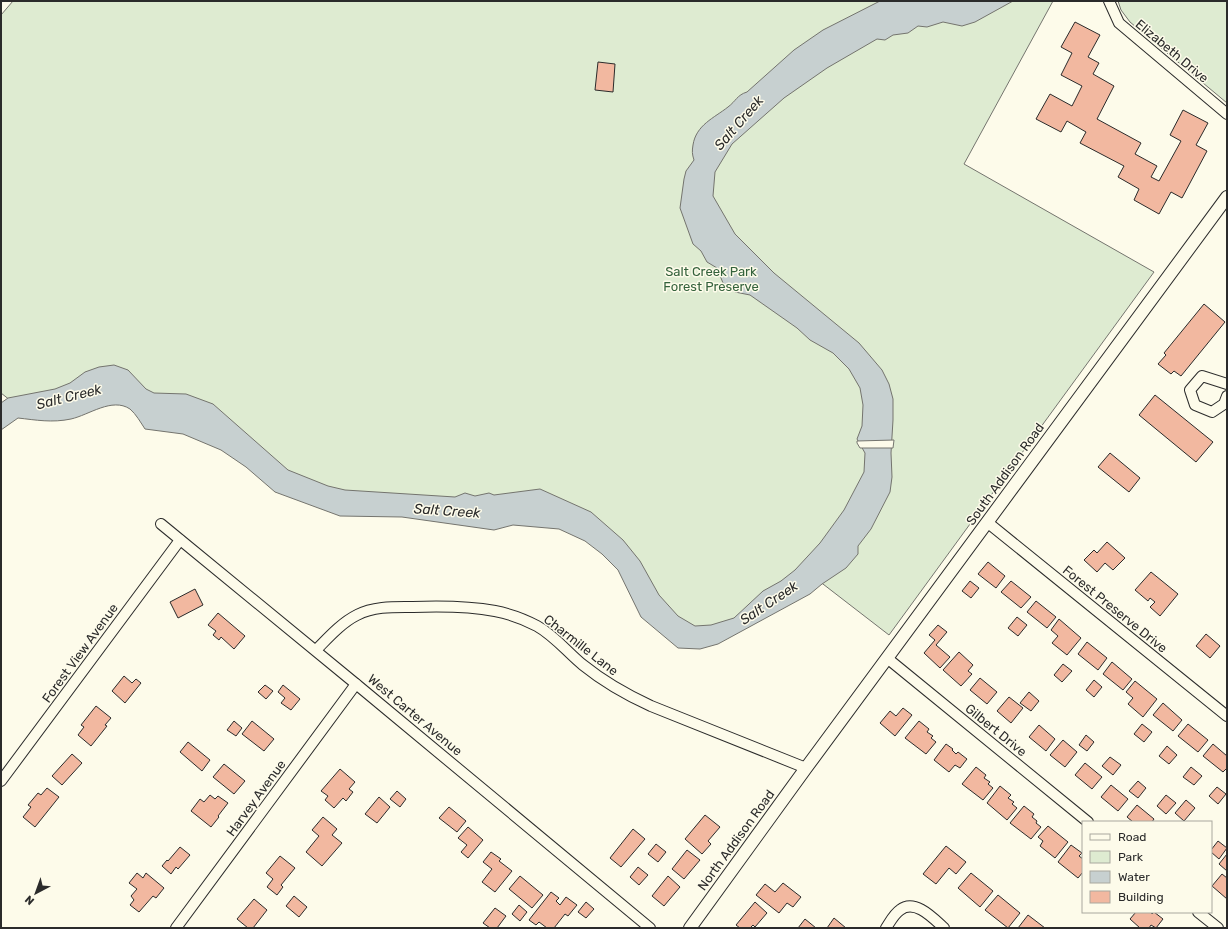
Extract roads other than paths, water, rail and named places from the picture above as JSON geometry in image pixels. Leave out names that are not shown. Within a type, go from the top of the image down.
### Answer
[{"type":"street","name":"Elizabeth Drive","points":[[1109,1],[1118,23],[1227,114]]},
{"type":"street","name":"South Addison Road","points":[[806,768],[1227,197]]},
{"type":"street","points":[[1227,384],[1202,376],[1190,390],[1195,405],[1212,412],[1224,404],[1227,396]]},
{"type":"street","name":"Forest Preserve Drive","points":[[987,522],[1227,716]]},
{"type":"street","name":"West Carter Avenue","points":[[161,524],[316,650],[650,928]]},
{"type":"street","name":"Forest View Avenue","points":[[1,781],[180,540]]},
{"type":"street","name":"Charmille Lane","points":[[316,650],[346,621],[357,614],[369,610],[385,607],[432,606],[495,611],[518,618],[538,627],[584,666],[618,690],[651,706],[806,768]]},
{"type":"street","name":"Gilbert Drive","points":[[887,658],[1087,821]]},
{"type":"street","name":"Harvey Avenue","points":[[176,928],[356,684]]},
{"type":"street","name":"North Addison Road","points":[[690,928],[806,768]]},
{"type":"street","points":[[886,928],[900,910],[906,907],[914,907],[922,910],[944,928]]},
{"type":"street","points":[[1199,913],[1218,928]]},
{"type":"water","name":"Salt Creek","points":[[880,1],[1013,1],[975,22],[962,26],[943,22],[927,27],[918,26],[908,33],[893,35],[885,40],[877,39],[827,68],[784,98],[732,144],[715,172],[713,196],[735,234],[774,273],[859,343],[882,370],[889,384],[893,399],[891,453],[892,477],[890,492],[871,529],[858,546],[858,554],[846,568],[810,594],[718,644],[700,649],[678,648],[641,617],[618,570],[602,554],[585,541],[559,529],[513,525],[494,530],[402,517],[340,516],[275,492],[246,467],[221,450],[183,434],[145,429],[132,411],[123,406],[108,406],[78,417],[57,421],[18,418],[1,430],[1,403],[8,398],[55,389],[70,383],[85,372],[99,367],[114,365],[128,370],[146,389],[154,393],[186,394],[213,404],[288,470],[328,486],[345,490],[455,497],[465,493],[475,496],[489,493],[494,495],[540,489],[591,512],[623,540],[640,561],[659,595],[678,616],[695,626],[711,625],[734,618],[763,591],[781,581],[795,570],[820,543],[844,510],[864,472],[865,453],[857,439],[862,426],[863,405],[860,388],[849,369],[833,353],[810,340],[797,328],[750,295],[735,292],[723,283],[717,268],[707,262],[701,251],[693,244],[680,208],[684,179],[686,171],[694,160],[692,151],[695,138],[706,123],[728,107],[741,95],[747,92],[794,50],[823,30]]},
{"type":"park label","name":"Salt Creek Park Forest Preserve","points":[[711,278]]}]
